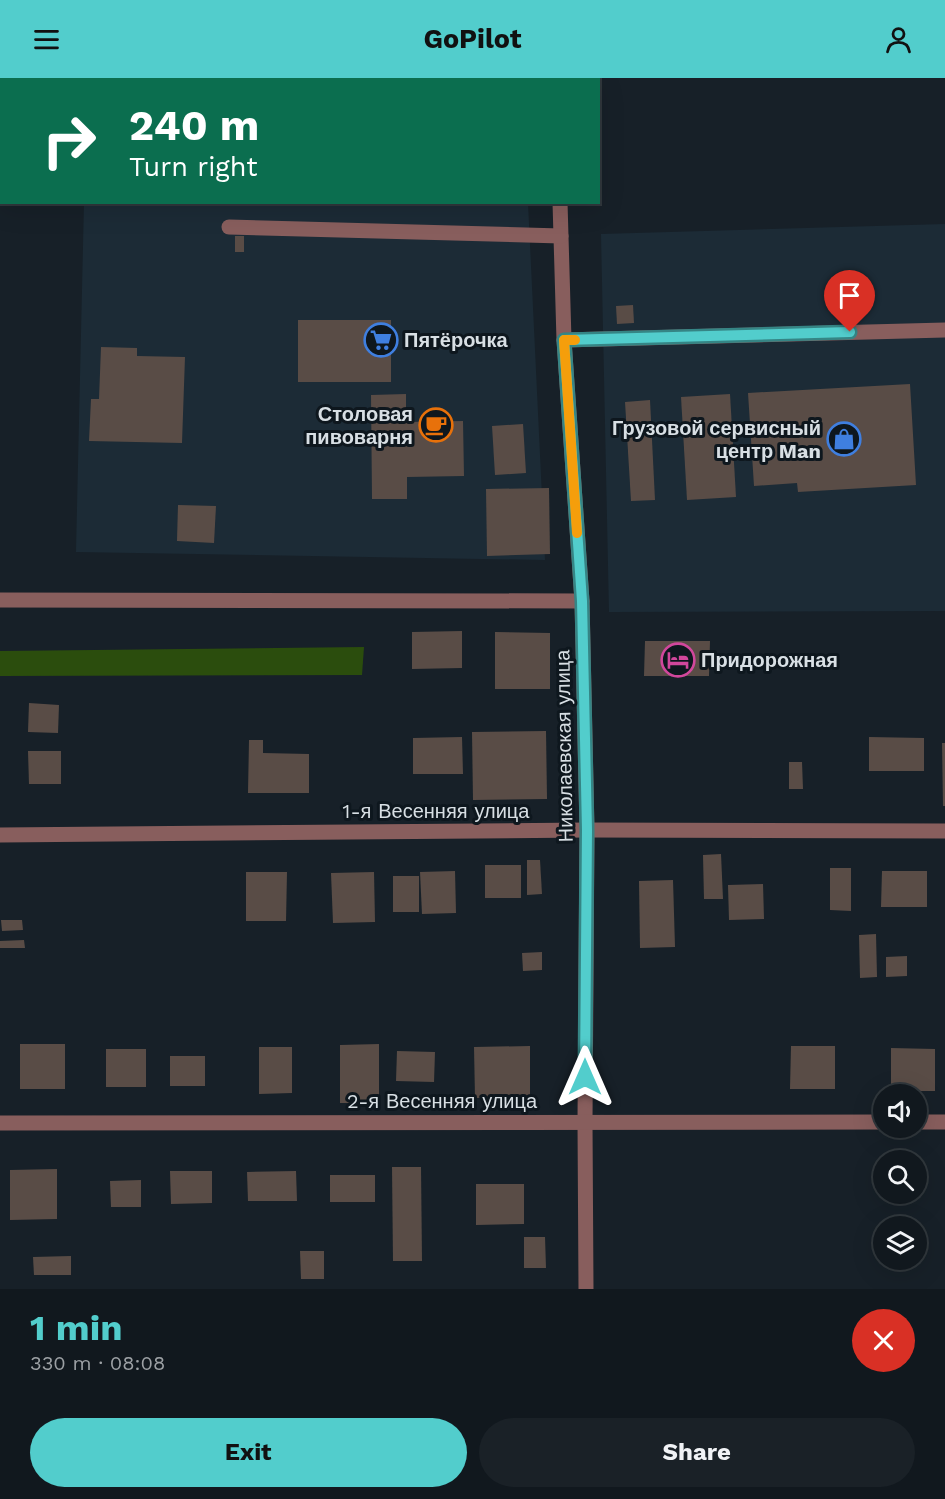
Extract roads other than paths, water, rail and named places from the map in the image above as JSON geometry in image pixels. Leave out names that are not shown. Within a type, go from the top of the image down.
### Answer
[{"type":"street","name":"Николаевская улица","points":[[560,204],[564,340],[582,601],[587,830],[586,1289]]},
{"type":"street","points":[[229,227],[561,236]]},
{"type":"street","points":[[564,340],[945,330]]},
{"type":"street","points":[[0,600],[582,601]]},
{"type":"street","name":"1-я Весенняя улица","points":[[0,835],[587,830],[945,831]]},
{"type":"street","name":"2-я Весенняя улица","points":[[0,1123],[873,1122]]},
{"type":"street","points":[[927,1122],[945,1122]]},
{"type":"place","name":"Пятёрочка","points":[[381,340]]},
{"type":"place","name":"Столовая пивоварня","points":[[436,425]]},
{"type":"place","name":"Грузовой сервисный центр Man","points":[[844,439]]},
{"type":"place","name":"Придорожная","points":[[678,660]]}]
